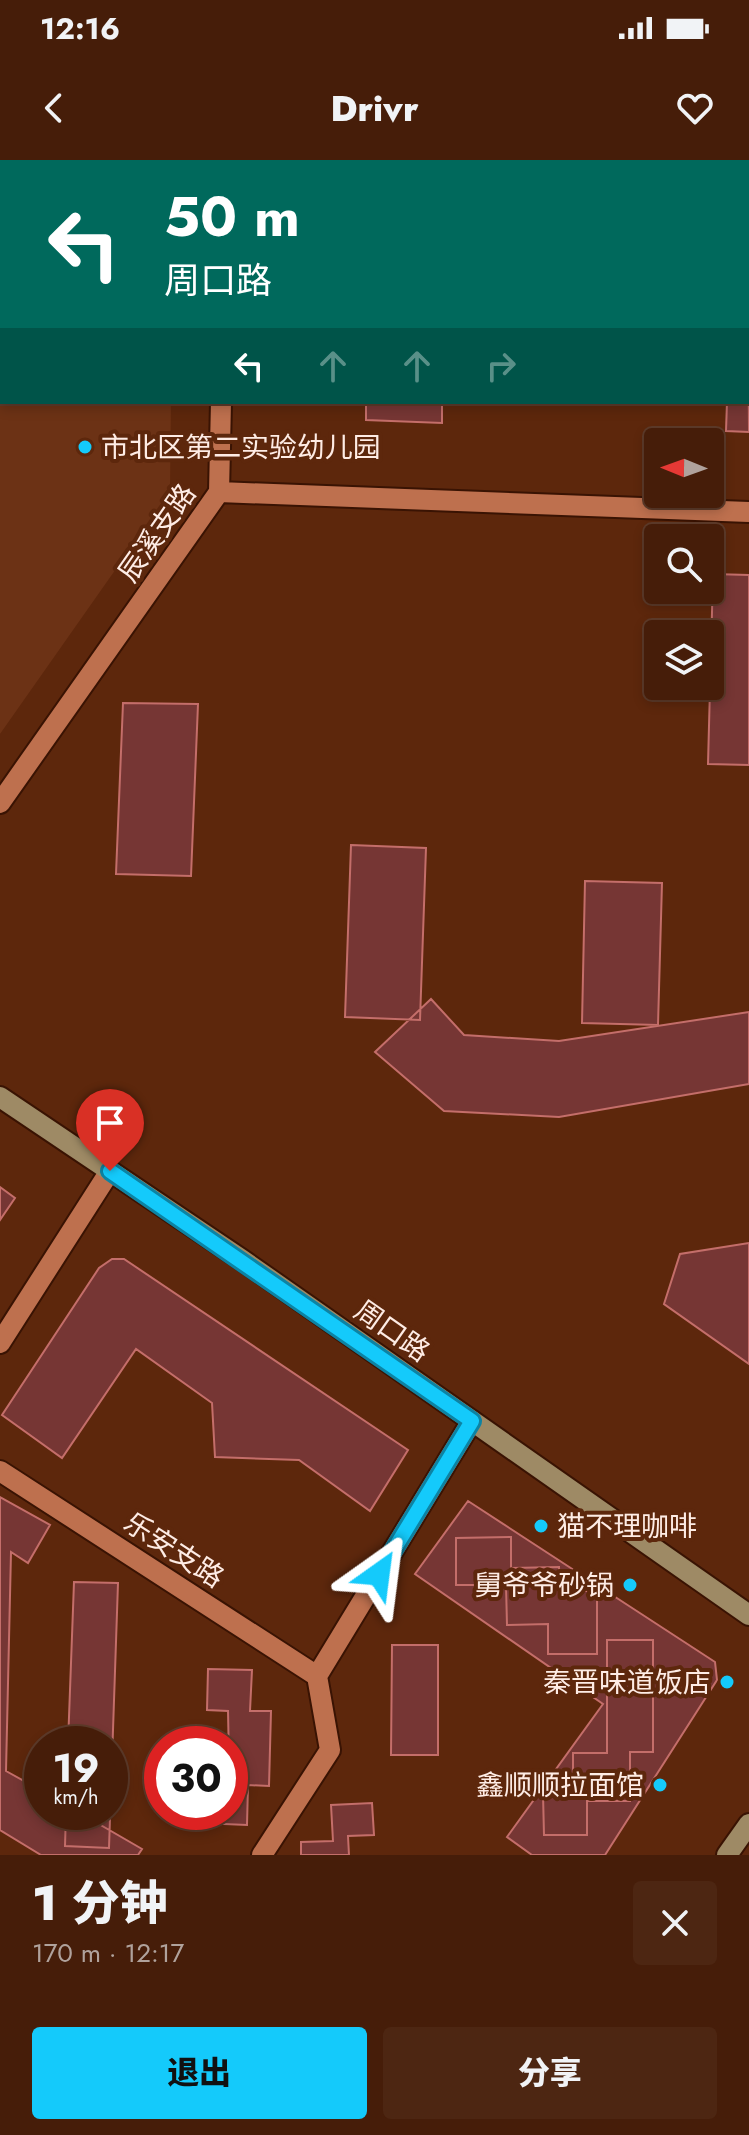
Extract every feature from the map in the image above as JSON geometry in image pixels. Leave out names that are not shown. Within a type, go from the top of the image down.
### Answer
[{"type":"main road","name":"周口路","points":[[0,1097],[749,1615]]},
{"type":"main road","points":[[727,1855],[749,1824]]},
{"type":"street","points":[[219,492],[221,404]]},
{"type":"street","name":"辰溪支路","points":[[0,803],[219,492],[749,512]]},
{"type":"street","points":[[0,1343],[110,1171]]},
{"type":"street","points":[[262,1855],[330,1750],[317,1676],[472,1421]]},
{"type":"street","name":"乐安支路","points":[[0,1471],[317,1676]]},
{"type":"shaded area","name":"市北区第二实验幼儿园","points":[[0,404],[171,404],[170,492],[0,734]]},
{"type":"building","points":[[366,404],[442,404],[442,423],[366,420]]},
{"type":"building","points":[[727,404],[749,404],[749,432],[726,431]]},
{"type":"building","points":[[724,574],[749,575],[749,765],[708,764],[710,700],[724,700],[724,620],[712,620],[712,604],[724,604]]},
{"type":"building","points":[[123,703],[198,704],[191,876],[116,874]]},
{"type":"building","points":[[351,845],[426,848],[420,1020],[345,1017]]},
{"type":"building","points":[[585,881],[662,883],[658,1025],[582,1023]]},
{"type":"building","points":[[431,999],[464,1035],[559,1041],[749,1012],[749,1084],[559,1117],[444,1111],[375,1052]]},
{"type":"building","points":[[0,1187],[15,1198],[0,1220]]},
{"type":"building","points":[[749,1243],[749,1364],[664,1304],[680,1254]]},
{"type":"building","points":[[112,1259],[124,1259],[408,1450],[370,1511],[299,1460],[215,1457],[212,1403],[136,1349],[62,1458],[2,1415],[99,1268]]},
{"type":"building","points":[[0,1497],[50,1525],[28,1563],[11,1552],[6,1771],[24,1781],[24,1830],[109,1830],[142,1849],[138,1855],[41,1855],[0,1830]]},
{"type":"building","points":[[468,1501],[715,1662],[717,1680],[605,1855],[532,1855],[507,1837],[603,1704],[415,1574]]},
{"type":"building","points":[[511,1537],[511,1568],[559,1567],[560,1591],[597,1591],[597,1654],[548,1654],[548,1624],[507,1625],[506,1585],[456,1585],[456,1538]]},
{"type":"building","points":[[74,1582],[118,1583],[113,1726],[69,1726]]},
{"type":"building","points":[[607,1640],[653,1640],[653,1752],[630,1752],[630,1801],[587,1801],[587,1835],[544,1835],[543,1794],[573,1794],[573,1753],[607,1753]]},
{"type":"building","points":[[392,1645],[438,1645],[438,1755],[391,1755]]},
{"type":"building","points":[[208,1669],[252,1670],[250,1711],[271,1711],[269,1786],[248,1785],[248,1726],[228,1726],[228,1711],[207,1710]]},
{"type":"building","points":[[372,1803],[374,1835],[348,1836],[349,1855],[301,1855],[301,1842],[333,1841],[331,1805]]},
{"type":"building","points":[[65,1830],[110,1830],[109,1848],[65,1846]]},
{"type":"place","name":"市北区第二实验幼儿园","points":[[85,447]]},
{"type":"place","name":"猫不理咖啡","points":[[541,1526]]},
{"type":"place","name":"舅爷爷砂锅","points":[[630,1585]]},
{"type":"place","name":"秦晋味道饭店","points":[[727,1682]]},
{"type":"place","name":"鑫顺顺拉面馆","points":[[660,1785]]},
{"type":"route","points":[[110,1171],[472,1421],[379,1574]]}]
